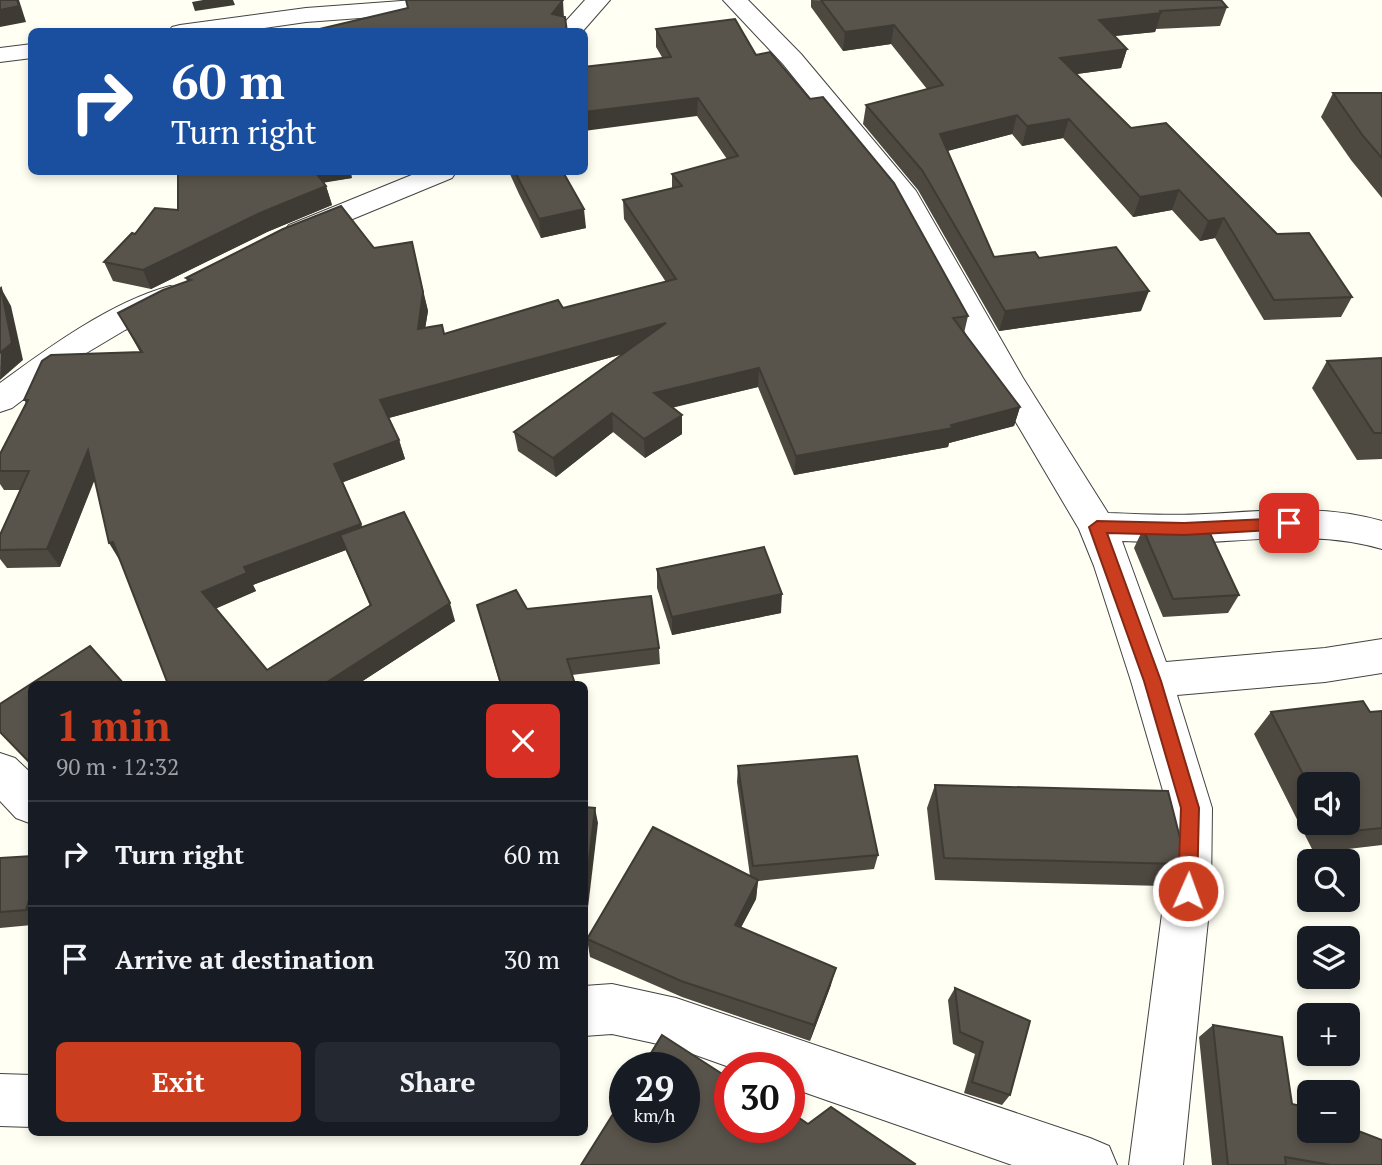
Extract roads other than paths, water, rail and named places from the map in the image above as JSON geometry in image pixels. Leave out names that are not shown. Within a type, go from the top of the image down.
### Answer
[{"type":"street","points":[[210,28],[306,15],[509,0]]},
{"type":"street","points":[[572,28],[598,0]]},
{"type":"street","points":[[735,0],[792,59],[906,197],[1008,380],[1097,527],[1152,681],[1190,808],[1188,891],[1156,1165]]},
{"type":"street","points":[[0,55],[28,52]]},
{"type":"street","points":[[278,240],[435,175]]},
{"type":"street","points":[[0,400],[67,350],[114,323],[195,283]]},
{"type":"street","points":[[1097,527],[1184,529],[1315,522],[1363,528],[1382,535]]},
{"type":"street","points":[[1152,681],[1212,673],[1320,665],[1382,656]]},
{"type":"street","points":[[0,772],[28,800]]},
{"type":"street","points":[[588,1011],[612,1009],[676,1023],[1090,1165]]},
{"type":"street","points":[[0,1100],[28,1101]]}]
